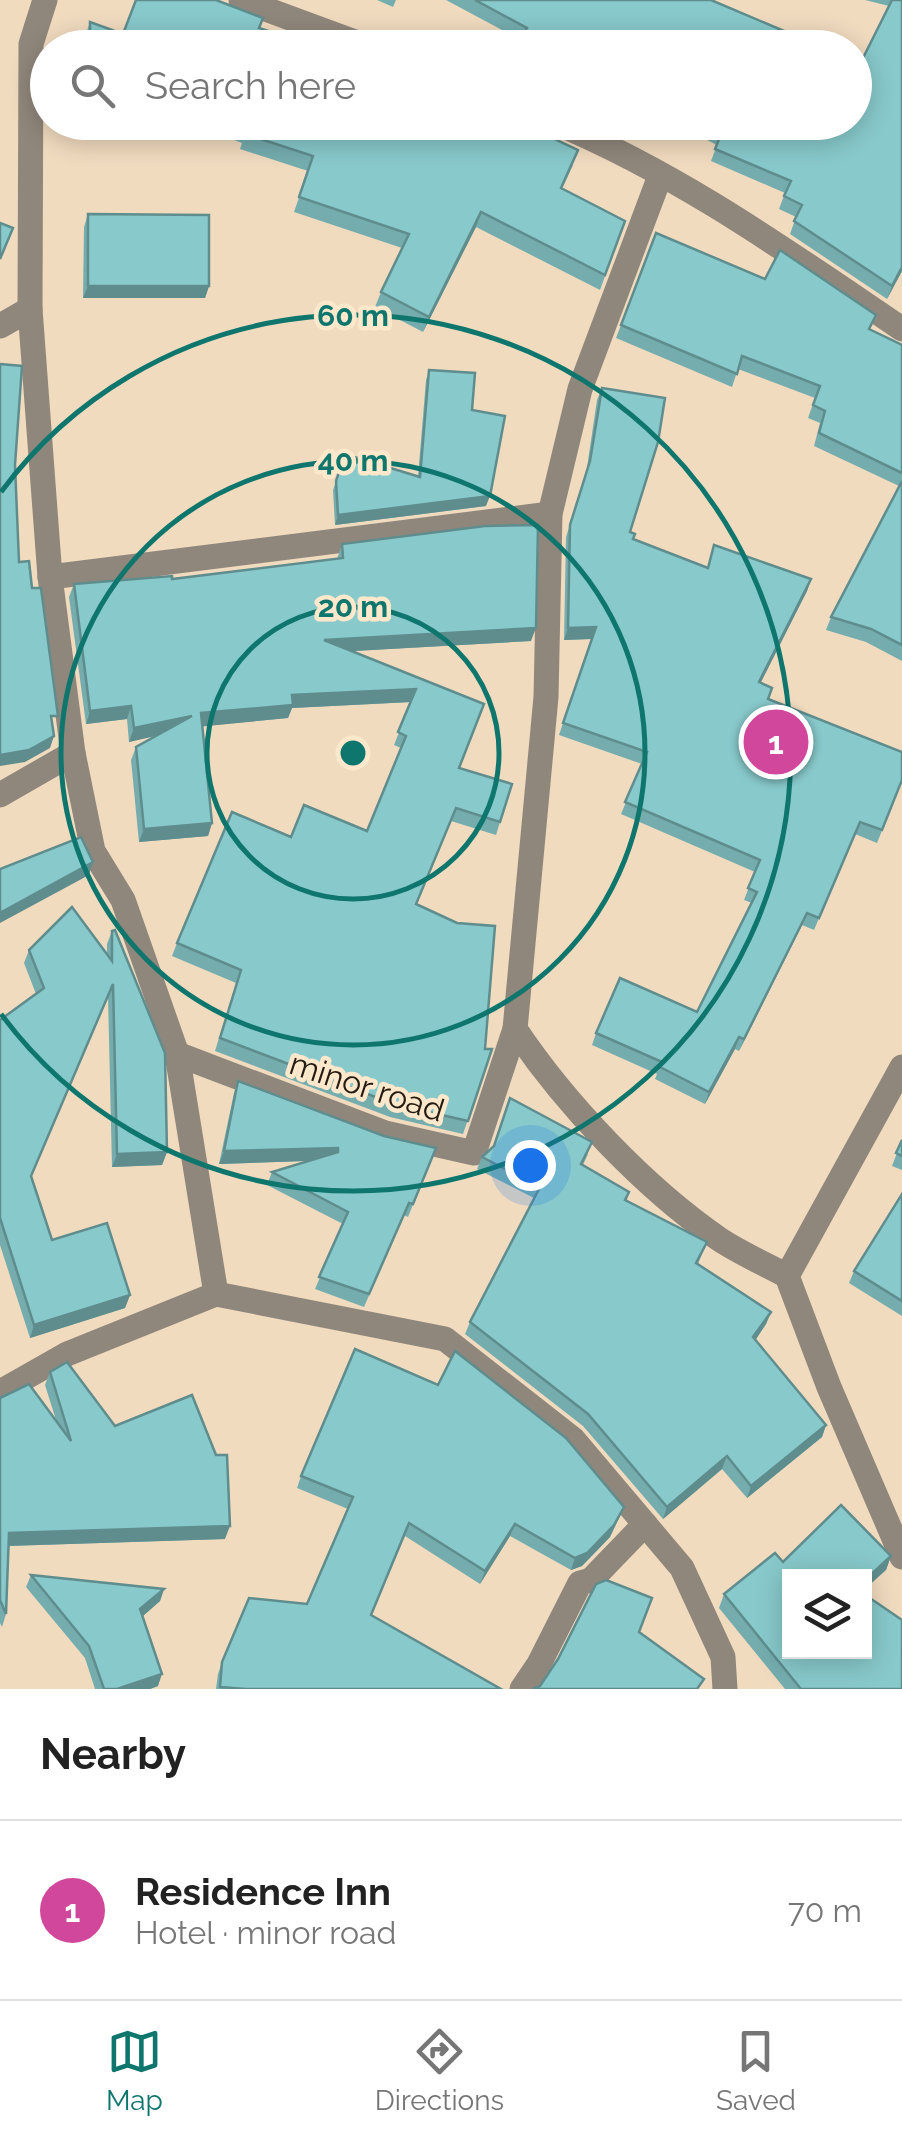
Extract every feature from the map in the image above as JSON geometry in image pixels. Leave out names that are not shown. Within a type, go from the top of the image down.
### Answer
[{"type":"street","points":[[35,30],[45,0]]},
{"type":"street","points":[[242,0],[323,30]]},
{"type":"street","points":[[31,140],[30,309],[50,578],[73,753],[93,851],[123,900],[177,1054],[216,1294]]},
{"type":"street","points":[[589,140],[766,237],[902,329]]},
{"type":"street","points":[[660,176],[580,389],[550,514],[546,697],[515,1029],[539,1066],[634,1168],[720,1240],[787,1276],[829,1387],[902,1556]]},
{"type":"street","points":[[0,326],[30,309]]},
{"type":"street","points":[[50,578],[550,514]]},
{"type":"street","points":[[0,795],[73,753]]},
{"type":"street","name":"minor road","points":[[177,1054],[385,1133],[474,1152],[515,1029]]},
{"type":"street","points":[[787,1276],[902,1067]]},
{"type":"street","points":[[0,1392],[67,1354],[216,1294],[445,1339],[573,1439],[682,1568],[723,1657],[726,1689]]},
{"type":"street","points":[[522,1689],[580,1583],[591,1580],[645,1524]]},
{"type":"building","points":[[136,0],[216,0],[263,18],[259,28],[265,30],[125,30]]},
{"type":"building","points":[[475,0],[711,0],[782,30],[526,30]]},
{"type":"building","points":[[892,0],[902,0],[902,267],[892,286],[794,221],[802,205],[784,196],[791,181],[715,149],[719,140],[872,140],[872,40]]},
{"type":"building","points":[[90,22],[112,30],[90,30]]},
{"type":"building","points":[[264,140],[557,140],[578,150],[561,188],[625,221],[605,275],[481,212],[429,317],[381,292],[409,234],[299,197],[313,156]]},
{"type":"building","points":[[88,214],[209,215],[209,286],[88,286]]},
{"type":"building","points":[[0,223],[13,228],[0,259]]},
{"type":"building","points":[[656,233],[765,279],[780,250],[876,315],[869,329],[902,345],[902,473],[819,433],[825,411],[813,405],[820,386],[742,356],[737,374],[621,325]]},
{"type":"building","points":[[0,364],[22,366],[15,465],[19,562],[29,561],[32,588],[41,588],[58,716],[51,716],[54,736],[29,750],[0,755]]},
{"type":"building","points":[[429,370],[475,373],[472,410],[505,416],[490,496],[338,515],[336,481],[345,454],[420,477]]},
{"type":"building","points":[[602,388],[665,398],[658,442],[630,532],[635,534],[633,539],[708,568],[714,545],[811,579],[759,682],[772,688],[768,699],[902,752],[902,780],[882,830],[860,822],[819,918],[807,913],[744,1039],[739,1037],[709,1092],[660,1067],[662,1062],[596,1033],[620,978],[697,1012],[757,892],[748,888],[760,860],[625,802],[647,752],[563,723],[596,627],[568,628],[570,525],[590,461]]},
{"type":"building","points":[[902,481],[902,645],[871,629],[831,617]]},
{"type":"building","points":[[538,525],[536,628],[324,640],[484,704],[459,768],[512,784],[500,822],[456,808],[416,904],[457,923],[495,926],[485,1049],[492,1049],[468,1121],[394,1104],[220,1038],[241,970],[177,943],[232,812],[291,837],[304,805],[367,831],[406,736],[398,732],[416,689],[292,695],[293,705],[201,713],[212,823],[144,829],[136,747],[192,716],[134,728],[131,706],[90,711],[74,584],[172,579],[343,558],[342,544],[485,526]]},
{"type":"building","points":[[81,837],[93,862],[0,913],[0,869]]},
{"type":"building","points":[[72,907],[112,961],[115,930],[165,1053],[167,1152],[117,1154],[113,984],[31,1176],[52,1240],[107,1223],[130,1295],[34,1325],[0,1218],[0,1020],[44,988],[29,950]]},
{"type":"building","points":[[238,1081],[384,1136],[436,1148],[369,1294],[319,1277],[348,1212],[272,1172],[338,1152],[338,1148],[224,1151]]},
{"type":"building","points":[[510,1098],[592,1142],[581,1164],[629,1192],[625,1200],[707,1242],[696,1263],[771,1312],[753,1337],[826,1425],[751,1486],[727,1456],[667,1507],[588,1414],[470,1322],[540,1187],[482,1157],[494,1146]]},
{"type":"building","points":[[902,1194],[902,1301],[854,1271]]},
{"type":"building","points":[[355,1349],[438,1385],[455,1351],[566,1438],[624,1507],[614,1525],[587,1553],[575,1558],[515,1524],[485,1571],[409,1523],[371,1615],[501,1689],[220,1687],[222,1662],[249,1598],[307,1604],[353,1497],[301,1476]]},
{"type":"building","points":[[67,1362],[115,1426],[192,1395],[216,1455],[227,1455],[230,1526],[9,1533],[6,1614],[0,1600],[0,1398],[29,1384],[71,1441],[50,1372]]},
{"type":"building","points":[[841,1505],[891,1556],[872,1574],[872,1569],[782,1569],[782,1659],[872,1659],[872,1599],[902,1620],[902,1689],[801,1689],[724,1594],[775,1553],[783,1562]]},
{"type":"building","points":[[31,1575],[164,1589],[140,1609],[162,1674],[117,1689],[104,1689],[89,1646]]},
{"type":"building","points":[[606,1580],[652,1598],[639,1632],[704,1679],[697,1689],[533,1689],[540,1686],[558,1659],[596,1584]]},
{"type":"place","name":"Residence Inn","points":[[776,742]]}]
